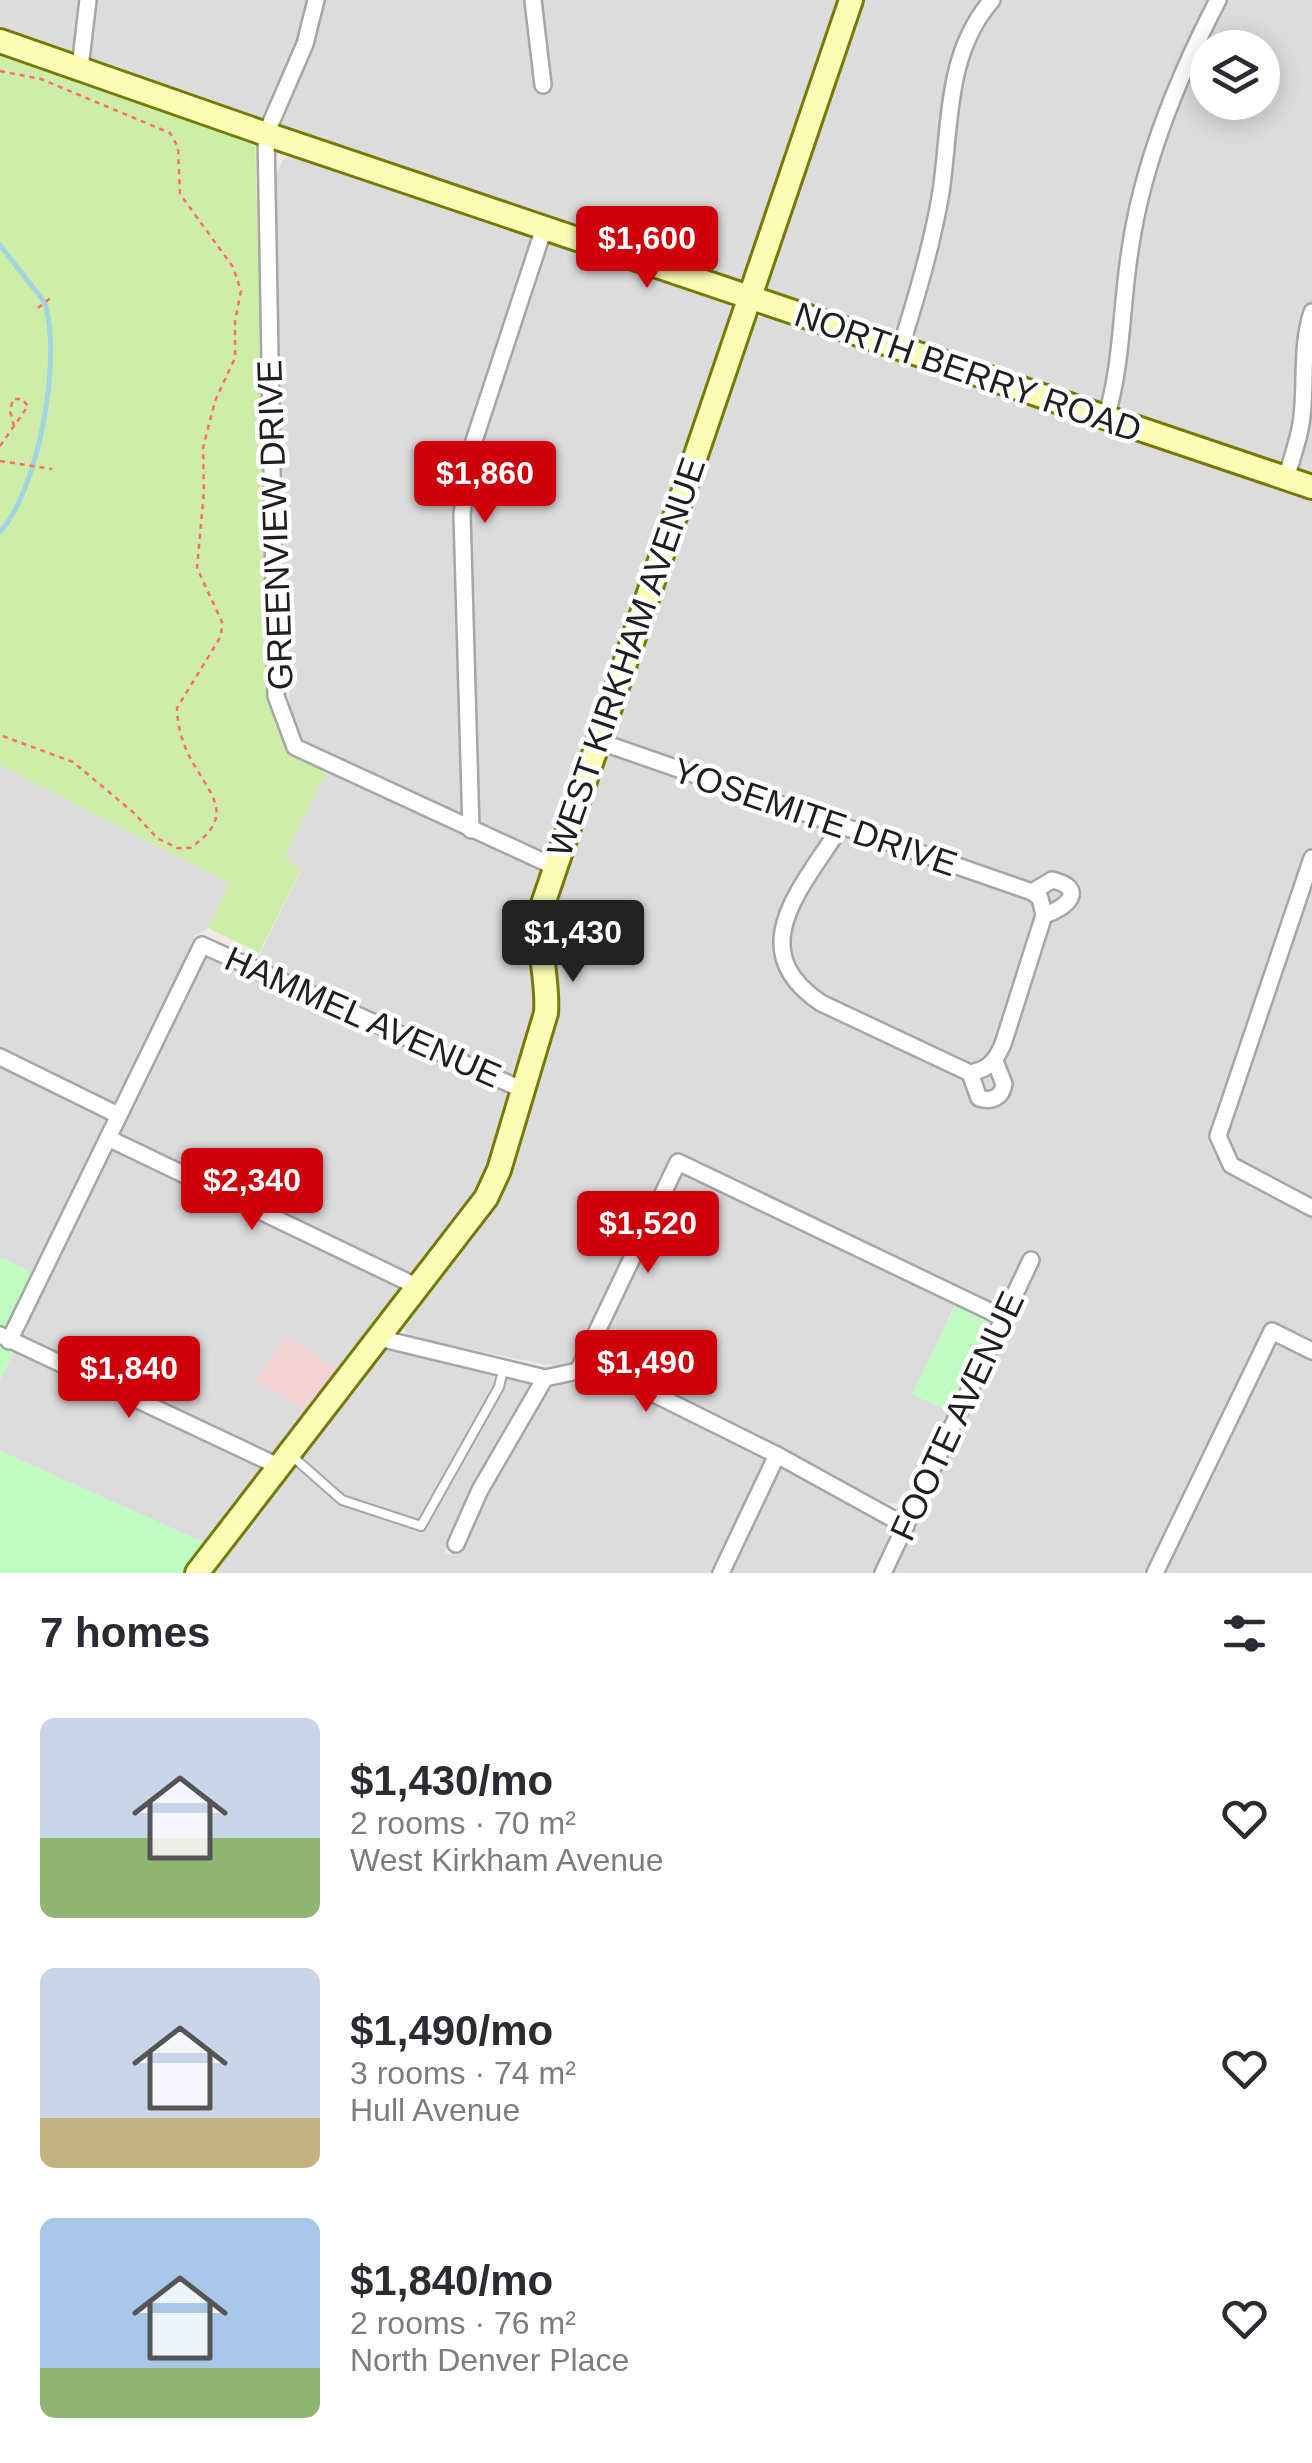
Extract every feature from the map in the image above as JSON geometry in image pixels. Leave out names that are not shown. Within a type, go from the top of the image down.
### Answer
[{"type":"street","points":[[80,68],[88,0]]},
{"type":"street","points":[[266,134],[305,44],[316,0]]},
{"type":"street","points":[[534,0],[543,85]]},
{"type":"street","name":"WEST KIRKHAM AVENUE","points":[[197,1573],[494,1184],[546,1012],[539,918],[851,0]]},
{"type":"street","points":[[900,350],[926,264],[941,191],[948,107],[960,55],[977,18],[992,0]]},
{"type":"street","points":[[1106,418],[1114,390],[1130,244],[1143,185],[1188,57],[1218,0]]},
{"type":"street","name":"NORTH BERRY ROAD","points":[[0,41],[1312,487]]},
{"type":"street","name":"GREENVIEW DRIVE","points":[[266,134],[276,696],[295,747],[555,868]]},
{"type":"street","points":[[471,830],[463,632],[464,481],[544,228]]},
{"type":"street","points":[[1286,478],[1300,427],[1304,339],[1312,312]]},
{"type":"street","name":"YOSEMITE DRIVE","points":[[598,742],[842,824],[1039,902],[996,1061]]},
{"type":"street","points":[[842,824],[786,914],[780,934],[781,952],[789,972],[804,991],[821,1003],[970,1073],[996,1061],[1004,1084],[996,1097],[988,1101],[979,1098],[970,1073]]},
{"type":"street","points":[[1312,858],[1218,1136],[1231,1165],[1312,1208]]},
{"type":"street","name":"HAMMEL AVENUE","points":[[118,1115],[202,945],[523,1090]]},
{"type":"street","points":[[0,1057],[118,1115],[5,1338],[283,1459]]},
{"type":"street","points":[[108,1138],[416,1286]]},
{"type":"street","points":[[578,1371],[678,1162],[1004,1318]]},
{"type":"street","name":"FOOTE AVENUE","points":[[883,1573],[1031,1260]]},
{"type":"street","points":[[1155,1573],[1272,1331],[1312,1351]]},
{"type":"street","points":[[380,1338],[545,1378],[578,1371],[620,1378],[777,1455],[906,1526]]},
{"type":"street","points":[[456,1544],[480,1490],[545,1378]]},
{"type":"street","points":[[721,1573],[777,1455]]},
{"type":"lane","points":[[283,1459],[342,1500],[421,1526],[499,1387],[504,1366]]},
{"type":"path","points":[[0,72],[41,79],[170,133],[178,147],[180,194],[234,268],[241,291],[234,358],[215,401],[203,448],[198,568],[222,622],[222,636],[177,708],[188,753],[214,792],[214,823],[190,848],[167,844],[73,762],[0,735]]},
{"type":"path","points":[[38,308],[53,296]]},
{"type":"path","points":[[0,446],[14,426],[28,406],[22,399],[14,399],[10,411],[14,426]]},
{"type":"path","points":[[0,461],[52,469]]},
{"type":"shaded area","points":[[0,0],[839,0],[749,269],[742,279],[733,282],[0,32]]},
{"type":"shaded area","points":[[861,0],[1312,0],[1312,477],[773,294],[767,287]]},
{"type":"shaded area","points":[[293,154],[724,299],[734,312],[533,909],[538,1001],[486,1182],[342,1371],[286,1337],[255,1380],[308,1413],[205,1543],[0,1451],[0,1380],[204,959],[210,955],[251,972],[300,872],[285,856],[333,758],[306,744],[290,715],[271,185],[283,160]]},
{"type":"shaded area","points":[[759,317],[1312,495],[1312,1341],[1272,1323],[1266,1323],[1260,1334],[1312,1360],[1312,1573],[890,1573],[1041,1255],[1032,1249],[1001,1306],[962,1290],[913,1394],[948,1411],[907,1498],[899,1504],[887,1503],[620,1370],[594,1361],[680,1174],[673,1153],[578,1356],[571,1363],[543,1364],[414,1338],[402,1328],[497,1196],[556,1004],[556,977],[547,924],[750,330]]},
{"type":"shaded area","points":[[0,765],[229,883],[208,928],[195,936],[36,1275],[0,1257]]},
{"type":"shaded area","points":[[286,1336],[342,1371],[308,1413],[255,1380]]},
{"type":"shaded area","points":[[386,1349],[523,1378],[529,1384],[530,1391],[462,1510],[445,1553],[457,1555],[511,1449],[546,1395],[554,1386],[585,1381],[621,1389],[884,1519],[891,1524],[889,1538],[873,1573],[207,1573],[377,1355]]},
{"type":"green space","points":[[0,50],[255,141],[272,709],[279,733],[290,748],[327,771],[285,856],[300,871],[259,953],[208,928],[229,883],[0,765]]},
{"type":"green space","points":[[0,1257],[36,1275],[2,1344],[14,1350],[0,1380]]},
{"type":"green space","points":[[956,1305],[991,1322],[948,1411],[912,1394]]},
{"type":"green space","points":[[0,1451],[205,1543],[183,1573],[0,1573]]},
{"type":"waterway","points":[[0,245],[45,303],[51,356],[36,455],[14,512],[0,532]]}]
